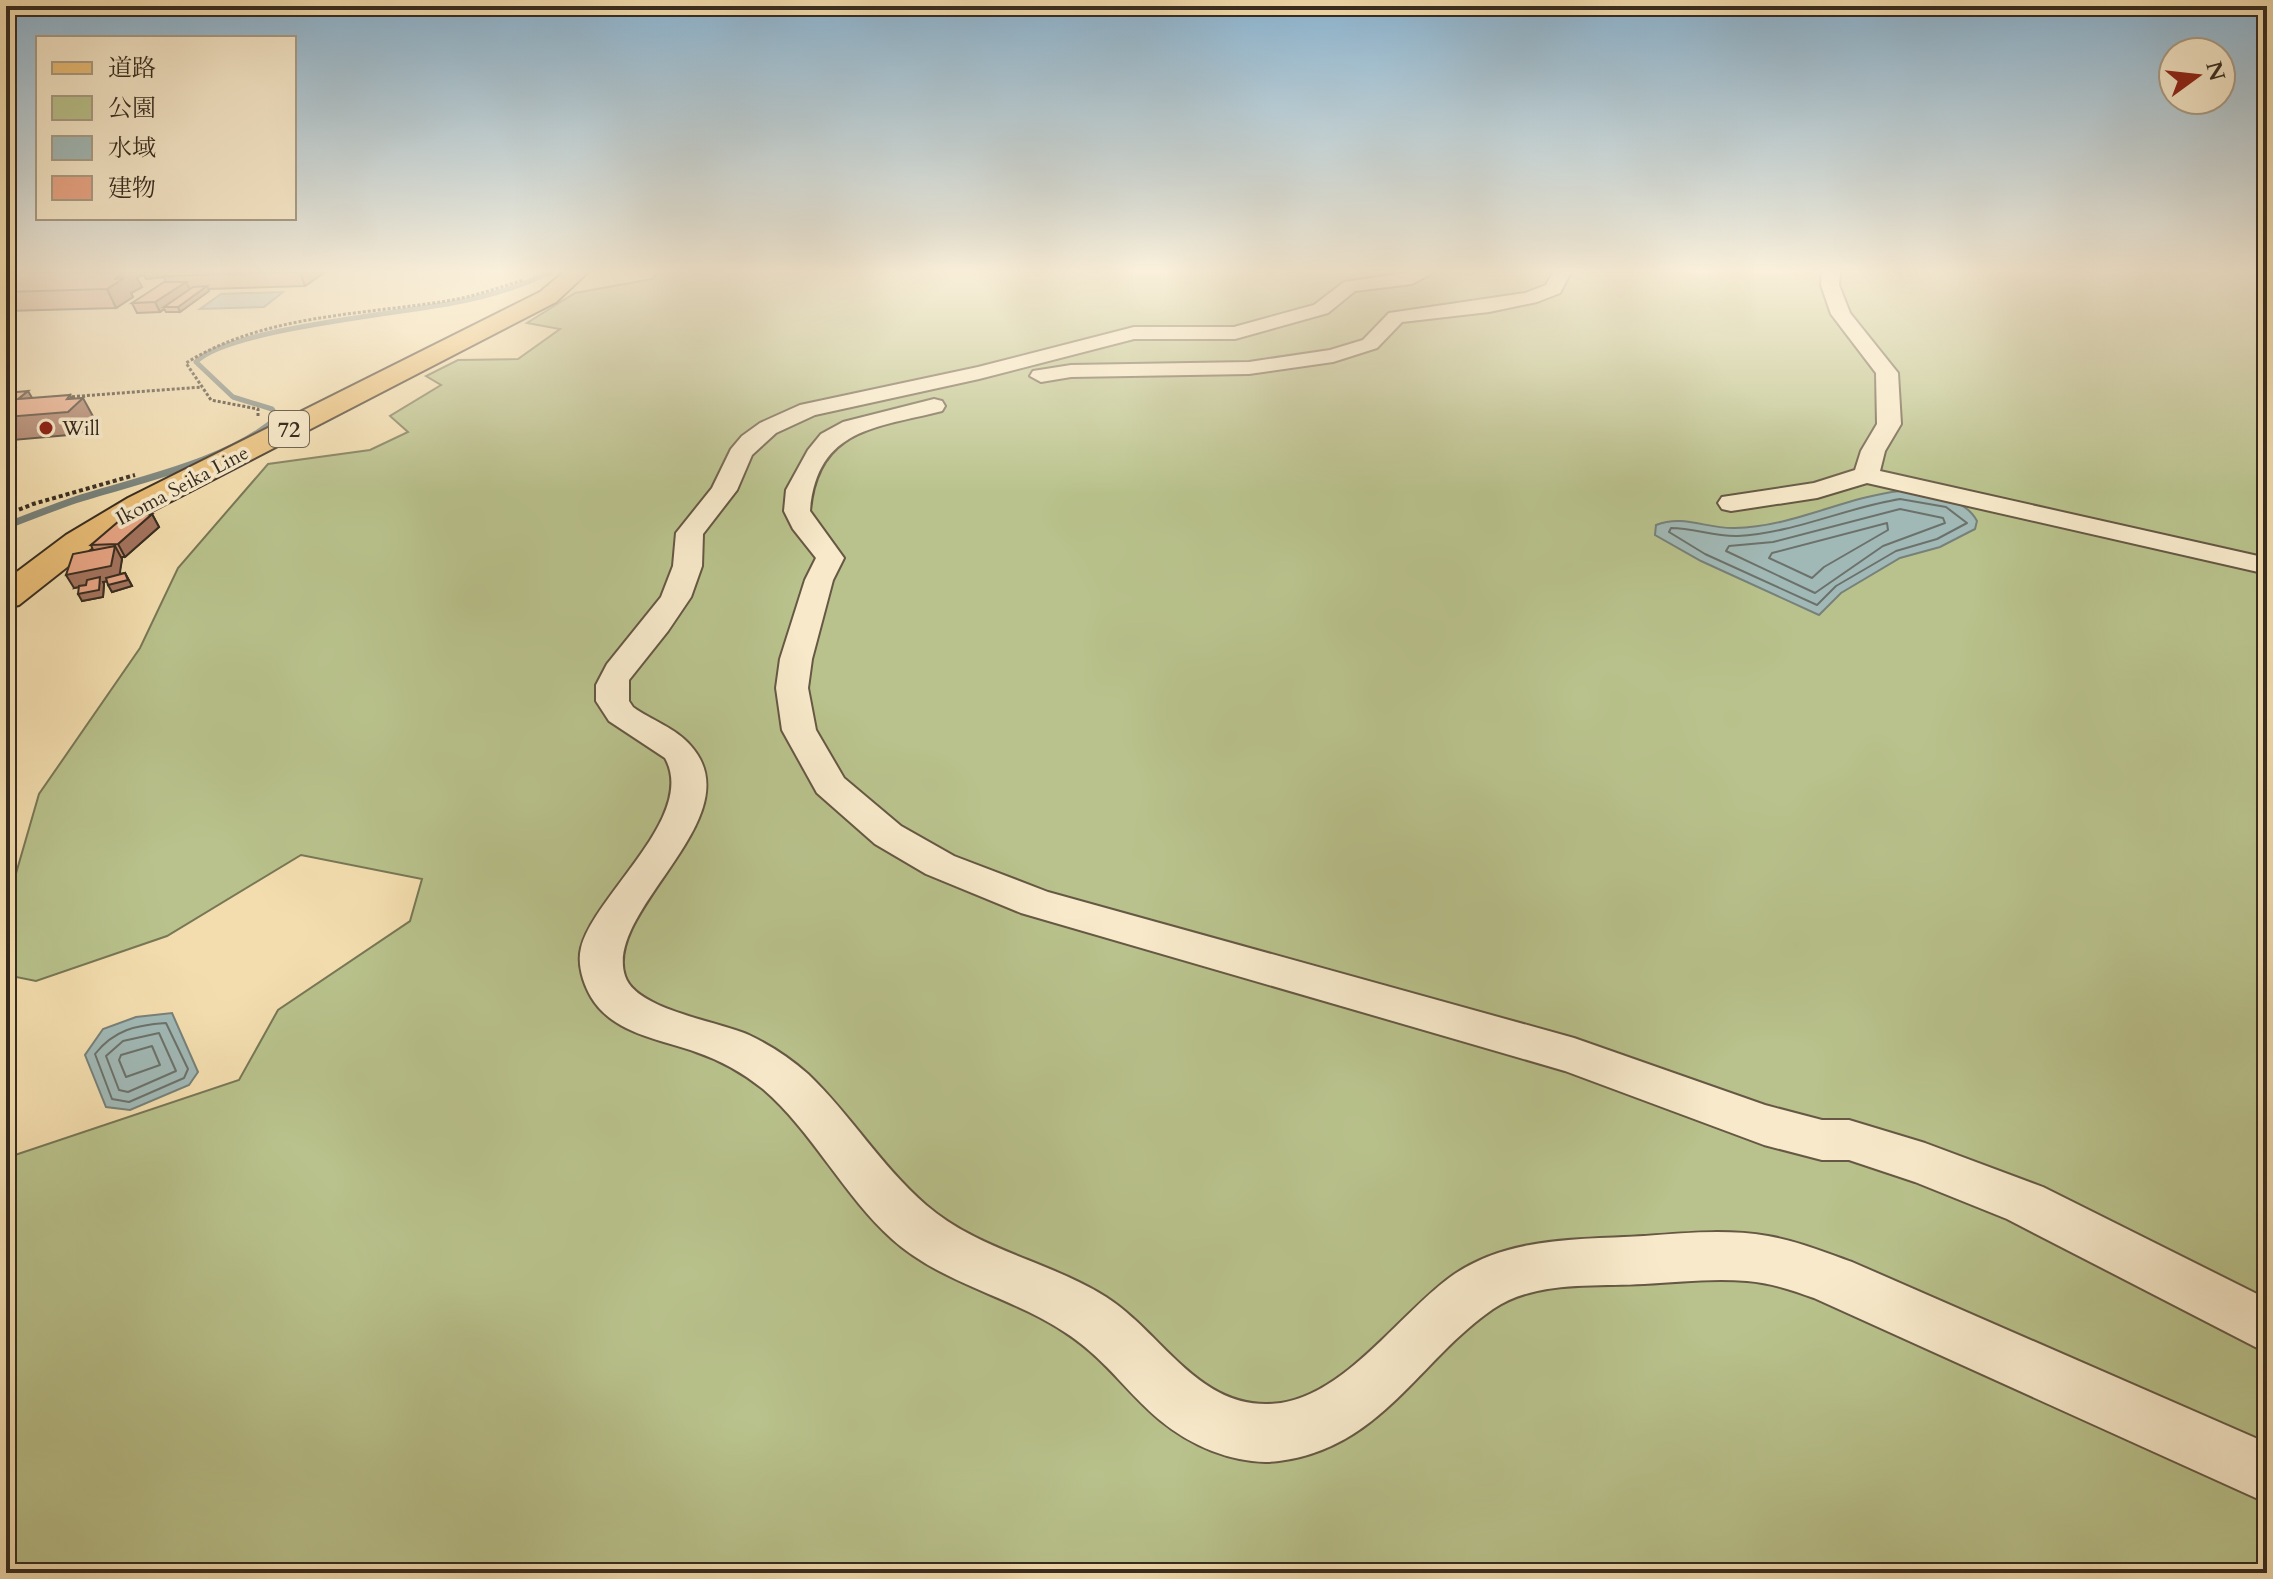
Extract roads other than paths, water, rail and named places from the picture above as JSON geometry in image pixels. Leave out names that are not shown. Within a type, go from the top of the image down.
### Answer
[{"type":"main road","name":"Ikoma Seika Line","points":[[6,597],[78,542],[139,505],[452,346]]},
{"type":"lane","points":[[1085,346],[979,373],[836,402],[780,421],[750,441],[740,454],[724,490],[689,533],[692,553],[689,568],[665,617],[613,679],[612,700],[616,710],[624,718],[675,747],[684,758],[690,785],[681,815],[602,947],[599,964],[602,980],[622,1006],[639,1016],[728,1045],[781,1076],[889,1202],[915,1227],[989,1270],[1070,1304],[1108,1331],[1185,1407],[1233,1429],[1284,1432],[1314,1424],[1342,1410],[1464,1299],[1505,1275],[1547,1266],[1739,1256],[1800,1267],[1833,1280],[2267,1473]]},
{"type":"lane","points":[[1366,346],[1342,355],[1249,368],[1071,371],[1037,377],[851,427],[829,439],[817,455],[797,500],[801,520],[824,546],[830,558],[819,580],[796,659],[792,688],[799,730],[830,785],[888,835],[940,865],[1035,903],[1574,1056],[1661,1085],[1764,1125],[1822,1140],[1849,1140],[1925,1164],[2025,1203],[2267,1327]]},
{"type":"lane","points":[[1866,475],[1873,451],[1889,424],[1887,373],[1868,346]]},
{"type":"lane","points":[[1731,503],[1817,490],[1866,475],[2267,566]]},
{"type":"water","points":[[1900,491],[1954,501],[1977,521],[1975,529],[1940,547],[1900,558],[1841,593],[1819,615],[1701,561],[1655,535],[1656,525],[1666,522],[1686,521],[1724,528],[1756,526]]},
{"type":"water","points":[[172,1013],[198,1072],[189,1085],[130,1110],[106,1107],[85,1055],[103,1029],[136,1017]]},
{"type":"waterway","points":[[228,346],[196,362],[233,397],[272,409],[278,418]]},
{"type":"waterway","points":[[6,526],[75,500],[208,458],[234,447],[278,418]]},
{"type":"place","name":"Will","points":[[46,428]]}]
